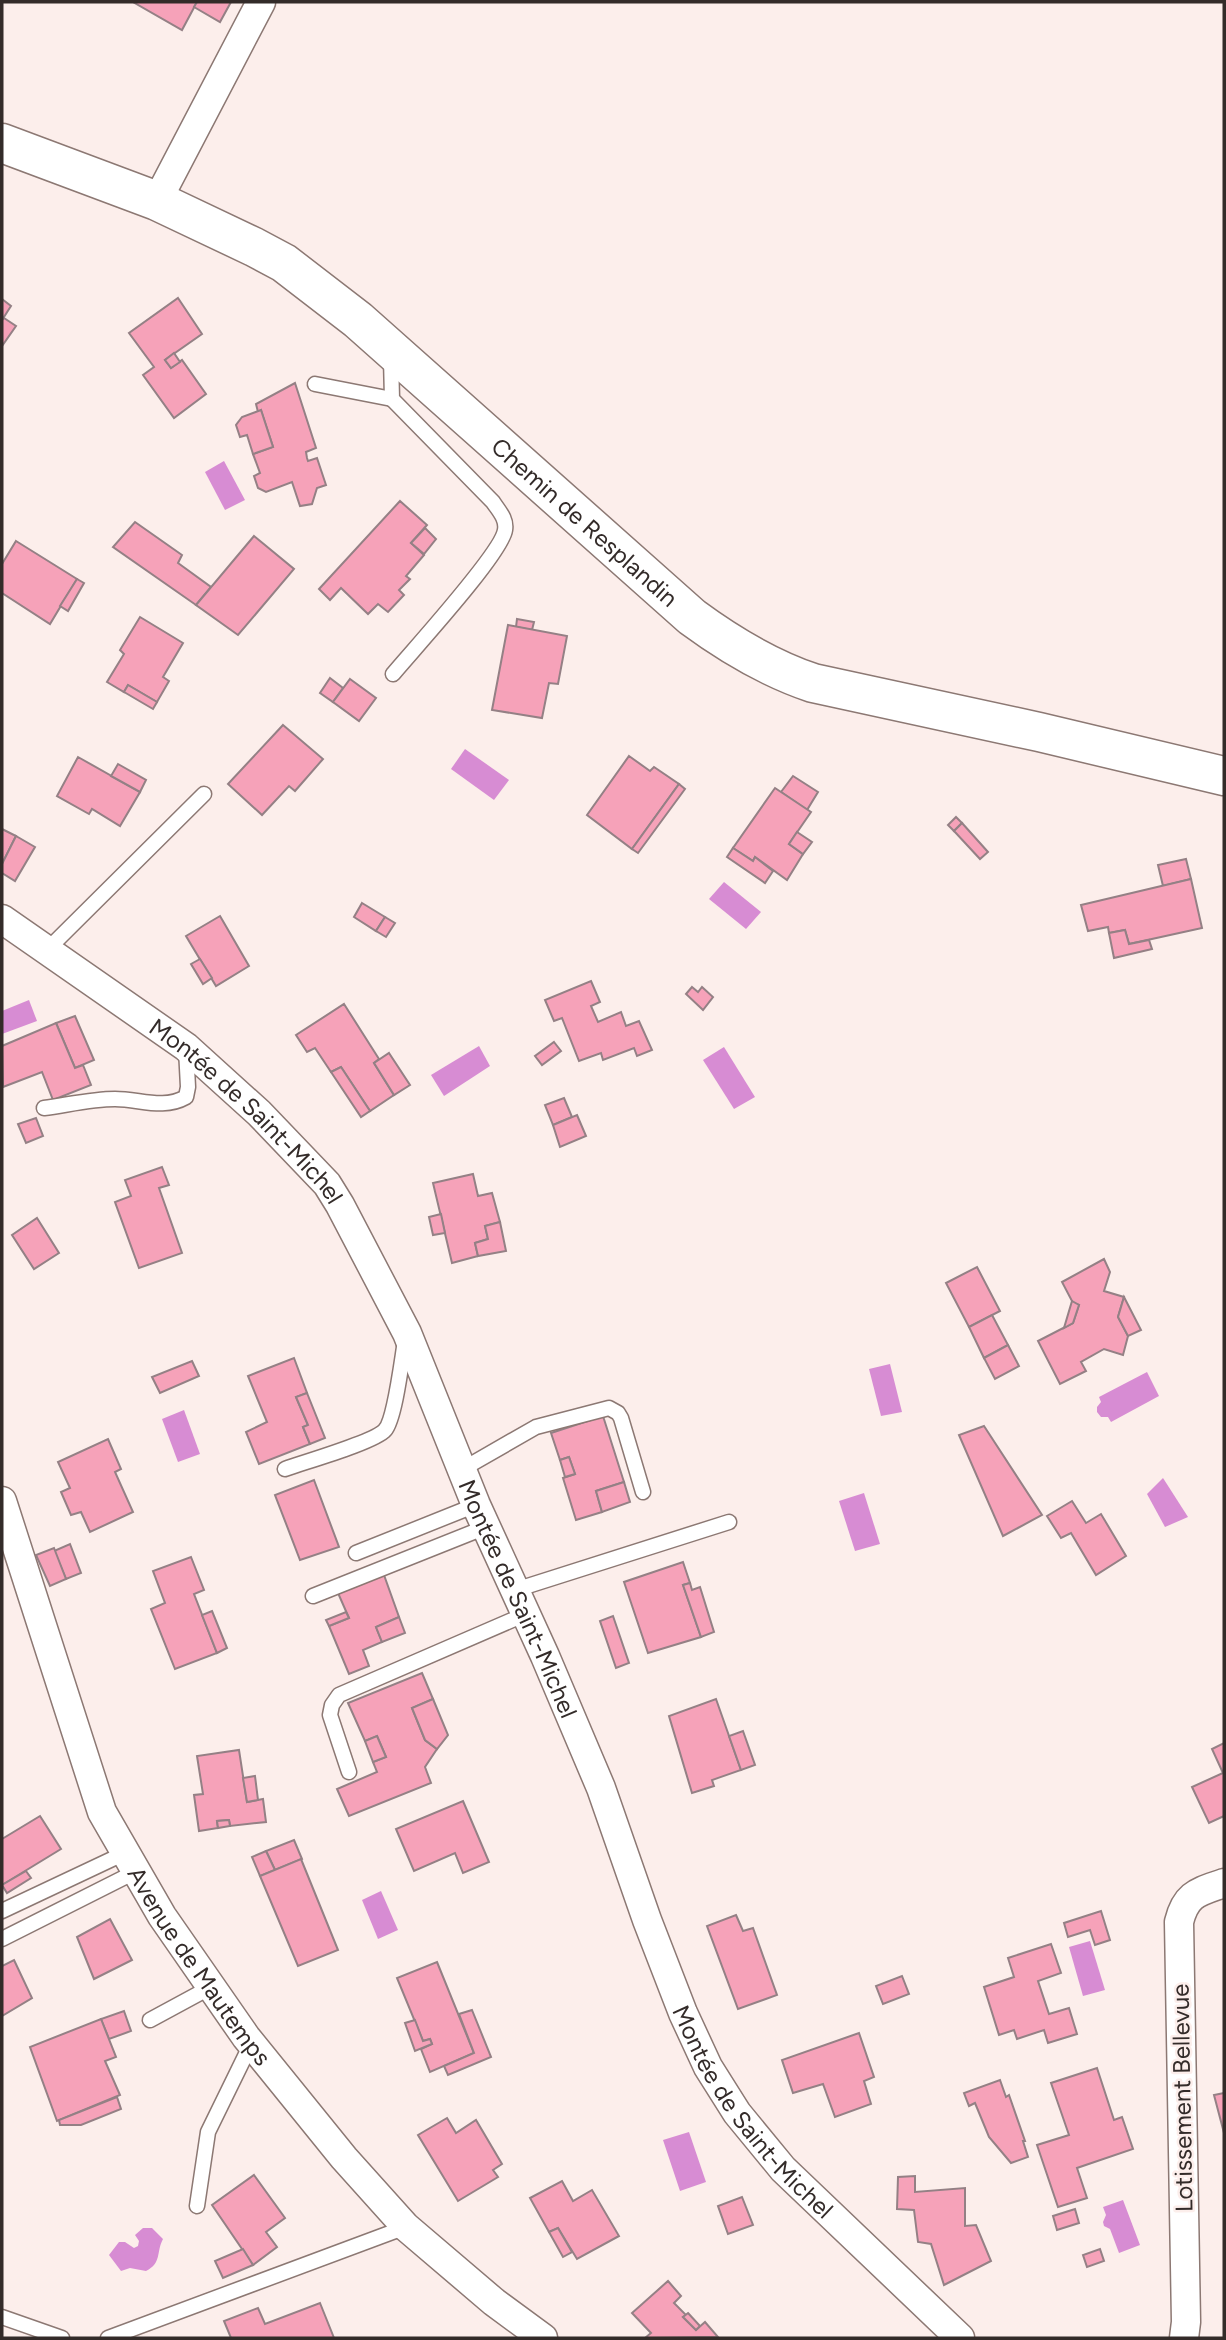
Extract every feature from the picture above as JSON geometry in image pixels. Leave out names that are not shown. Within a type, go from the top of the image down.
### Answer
[{"type":"street","points":[[157,201],[261,2]]},
{"type":"street","name":"Chemin de Resplandin","points":[[2,143],[157,201],[284,263],[358,320],[692,617],[732,646],[787,674],[813,683],[1224,776]]},
{"type":"street","name":"Montée de Saint-Michel","points":[[2,919],[186,1047],[259,1113],[327,1184],[407,1333],[461,1470],[601,1788],[682,2013],[708,2067],[737,2113],[783,2169],[960,2338]]},
{"type":"street","name":"Avenue de Mautemps","points":[[2,1501],[102,1812],[162,1916],[251,2043],[344,2158],[406,2227],[494,2302],[543,2338]]},
{"type":"street","name":"Lotissement Bellevue","points":[[1184,2338],[1186,2322],[1179,1922],[1183,1906],[1194,1894],[1224,1883]]},
{"type":"lane","points":[[390,349],[392,399]]},
{"type":"lane","points":[[316,384],[392,399],[493,502],[504,518],[506,529],[503,540],[393,674]]},
{"type":"lane","points":[[47,950],[204,794]]},
{"type":"lane","points":[[44,1108],[117,1099],[175,1103],[186,1097],[188,1087],[186,1047]]},
{"type":"lane","points":[[285,1469],[385,1431],[407,1333]]},
{"type":"lane","points":[[461,1470],[536,1427],[609,1408],[621,1418],[643,1492]]},
{"type":"lane","points":[[356,1553],[481,1516]]},
{"type":"lane","points":[[313,1596],[481,1516]]},
{"type":"lane","points":[[349,1772],[330,1715],[332,1705],[339,1695],[520,1602],[729,1522]]},
{"type":"lane","points":[[2,1911],[130,1862]]},
{"type":"lane","points":[[2,1939],[130,1862]]},
{"type":"lane","points":[[150,2020],[211,1987]]},
{"type":"lane","points":[[197,2206],[208,2132],[251,2043]]},
{"type":"lane","points":[[108,2338],[406,2227]]},
{"type":"lane","points":[[2,2316],[62,2338]]},
{"type":"shaded area","points":[[224,461],[245,500],[225,510],[205,472]]},
{"type":"shaded area","points":[[465,749],[509,780],[494,800],[451,769]]},
{"type":"shaded area","points":[[724,882],[761,912],[746,929],[709,899]]},
{"type":"shaded area","points":[[29,1000],[37,1021],[2,1034],[2,1011]]},
{"type":"shaded area","points":[[479,1046],[490,1066],[444,1096],[431,1075]]},
{"type":"shaded area","points":[[724,1047],[755,1097],[734,1109],[703,1060]]},
{"type":"shaded area","points":[[890,1364],[902,1412],[881,1416],[869,1369]]},
{"type":"shaded area","points":[[1147,1372],[1159,1396],[1111,1422],[1108,1417],[1101,1417],[1097,1412],[1101,1402],[1099,1397]]},
{"type":"shaded area","points":[[184,1410],[200,1454],[178,1462],[162,1419]]},
{"type":"shaded area","points":[[1163,1478],[1188,1517],[1165,1527],[1147,1494]]},
{"type":"shaded area","points":[[864,1493],[880,1544],[855,1551],[839,1501]]},
{"type":"shaded area","points":[[381,1891],[398,1930],[378,1939],[362,1900]]},
{"type":"shaded area","points":[[1090,1941],[1105,1990],[1083,1996],[1069,1947]]},
{"type":"shaded area","points":[[689,2132],[706,2182],[680,2191],[663,2140]]},
{"type":"shaded area","points":[[1123,2200],[1140,2245],[1119,2253],[1110,2229],[1104,2226],[1106,2215],[1103,2207]]},
{"type":"shaded area","points":[[143,2228],[152,2228],[163,2239],[157,2261],[146,2271],[130,2268],[121,2271],[109,2255],[119,2242],[125,2242],[134,2248],[138,2246],[139,2241],[135,2235]]},
{"type":"building","points":[[133,2],[197,2],[182,30]]},
{"type":"building","points":[[197,2],[231,2],[220,22],[194,7]]},
{"type":"building","points":[[178,298],[202,334],[165,360],[171,368],[182,360],[206,394],[174,418],[143,375],[154,367],[129,333]]},
{"type":"building","points":[[2,299],[11,306],[2,320]]},
{"type":"building","points":[[4,318],[16,326],[2,346],[2,320]]},
{"type":"building","points":[[174,353],[180,362],[171,368],[165,360]]},
{"type":"building","points":[[295,383],[316,448],[306,452],[307,458],[308,461],[317,458],[326,485],[317,488],[312,504],[300,506],[292,482],[266,492],[258,488],[254,476],[260,473],[253,454],[273,447],[261,410],[258,412],[256,404]]},
{"type":"building","points":[[261,410],[273,447],[253,454],[247,435],[240,437],[236,425],[242,417]]},
{"type":"building","points":[[400,501],[427,525],[411,543],[424,555],[406,576],[410,579],[399,590],[404,595],[388,612],[378,604],[368,614],[341,588],[330,600],[319,589]]},
{"type":"building","points":[[135,522],[182,555],[178,563],[211,587],[196,605],[113,547]]},
{"type":"building","points":[[425,528],[436,539],[424,554],[411,543]]},
{"type":"building","points":[[254,536],[294,569],[238,635],[196,605]]},
{"type":"building","points":[[16,541],[77,579],[50,624],[2,593],[2,564]]},
{"type":"building","points":[[77,579],[84,583],[68,611],[60,606]]},
{"type":"building","points":[[140,617],[183,643],[163,677],[169,681],[157,702],[128,685],[124,692],[107,682],[124,654],[120,650]]},
{"type":"building","points":[[517,619],[534,622],[532,630],[516,627]]},
{"type":"building","points":[[508,625],[567,636],[558,684],[549,683],[542,718],[492,710]]},
{"type":"building","points":[[330,678],[343,688],[333,702],[320,693]]},
{"type":"building","points":[[350,679],[376,698],[359,721],[333,702]]},
{"type":"building","points":[[128,685],[157,702],[153,709],[124,692]]},
{"type":"building","points":[[283,725],[323,759],[295,791],[289,786],[262,815],[228,784]]},
{"type":"building","points":[[629,756],[650,771],[654,767],[679,784],[632,849],[587,815]]},
{"type":"building","points":[[78,757],[140,792],[120,826],[92,809],[89,814],[57,796]]},
{"type":"building","points":[[118,764],[146,780],[140,792],[111,776]]},
{"type":"building","points":[[793,776],[818,792],[807,810],[781,792]]},
{"type":"building","points":[[679,784],[685,789],[638,853],[632,849]]},
{"type":"building","points":[[775,788],[811,812],[789,844],[803,854],[787,880],[755,857],[753,861],[733,848]]},
{"type":"building","points":[[956,817],[962,823],[954,831],[948,825]]},
{"type":"building","points":[[962,823],[988,852],[980,859],[954,831]]},
{"type":"building","points":[[2,829],[16,836],[2,864]]},
{"type":"building","points":[[797,832],[812,842],[803,854],[789,844]]},
{"type":"building","points":[[16,836],[35,847],[15,881],[2,873],[2,864]]},
{"type":"building","points":[[733,848],[753,861],[755,857],[773,871],[765,883],[727,857]]},
{"type":"building","points":[[1186,859],[1191,879],[1163,886],[1158,865]]},
{"type":"building","points":[[1191,879],[1202,928],[1129,944],[1125,930],[1109,933],[1108,927],[1088,931],[1081,905]]},
{"type":"building","points":[[362,903],[385,917],[376,931],[354,917]]},
{"type":"building","points":[[220,916],[249,966],[216,986],[186,936]]},
{"type":"building","points":[[385,917],[395,923],[386,937],[376,931]]},
{"type":"building","points":[[1125,930],[1129,944],[1149,940],[1152,949],[1114,958],[1109,933]]},
{"type":"building","points":[[200,959],[212,978],[203,984],[191,964]]},
{"type":"building","points":[[591,981],[600,1002],[591,1006],[598,1022],[621,1012],[626,1026],[639,1021],[652,1050],[637,1056],[634,1048],[603,1060],[601,1053],[579,1061],[562,1018],[554,1021],[545,1000]]},
{"type":"building","points":[[692,987],[698,992],[702,987],[713,997],[703,1010],[686,994]]},
{"type":"building","points":[[344,1004],[379,1059],[374,1063],[394,1095],[370,1111],[341,1067],[331,1072],[315,1048],[307,1052],[296,1035]]},
{"type":"building","points":[[75,1016],[94,1060],[75,1068],[56,1023]]},
{"type":"building","points":[[56,1023],[75,1068],[83,1065],[91,1085],[53,1100],[42,1072],[3,1087],[2,1046]]},
{"type":"building","points":[[554,1042],[561,1051],[542,1065],[535,1056]]},
{"type":"building","points":[[389,1053],[410,1085],[394,1095],[374,1063]]},
{"type":"building","points":[[341,1067],[370,1111],[361,1117],[331,1072]]},
{"type":"building","points":[[564,1098],[572,1117],[553,1125],[545,1105]]},
{"type":"building","points":[[577,1115],[586,1136],[560,1147],[553,1125]]},
{"type":"building","points":[[36,1118],[43,1136],[26,1143],[18,1124]]},
{"type":"building","points":[[162,1167],[169,1185],[159,1188],[182,1253],[139,1268],[115,1202],[131,1196],[125,1180]]},
{"type":"building","points":[[473,1174],[478,1196],[492,1193],[500,1222],[485,1226],[488,1239],[475,1243],[478,1256],[452,1263],[433,1183]]},
{"type":"building","points":[[441,1214],[445,1233],[433,1235],[429,1217]]},
{"type":"building","points":[[37,1218],[59,1253],[34,1269],[12,1235]]},
{"type":"building","points":[[500,1222],[506,1251],[478,1256],[475,1243],[488,1239],[485,1226]]},
{"type":"building","points":[[1104,1259],[1110,1272],[1104,1291],[1124,1297],[1118,1317],[1128,1336],[1123,1355],[1104,1349],[1081,1362],[1086,1371],[1060,1384],[1038,1341],[1073,1323],[1079,1305],[1073,1303],[1062,1282]]},
{"type":"building","points":[[977,1267],[1000,1311],[969,1327],[946,1283]]},
{"type":"building","points":[[1124,1297],[1141,1330],[1128,1336],[1118,1317]]},
{"type":"building","points":[[1072,1301],[1079,1305],[1073,1323],[1064,1328]]},
{"type":"building","points":[[992,1315],[1008,1345],[984,1358],[969,1327]]},
{"type":"building","points":[[1008,1345],[1019,1366],[995,1379],[984,1358]]},
{"type":"building","points":[[294,1358],[307,1393],[296,1397],[308,1425],[303,1427],[310,1444],[259,1464],[246,1432],[267,1422],[248,1376]]},
{"type":"building","points":[[192,1361],[199,1376],[160,1393],[152,1377]]},
{"type":"building","points":[[307,1393],[325,1438],[310,1444],[303,1427],[308,1425],[296,1397]]},
{"type":"building","points":[[603,1416],[624,1482],[596,1491],[602,1512],[576,1520],[563,1478],[575,1474],[569,1457],[560,1460],[551,1433]]},
{"type":"building","points":[[984,1426],[1042,1515],[1003,1536],[959,1435]]},
{"type":"building","points":[[108,1439],[121,1469],[115,1472],[133,1512],[90,1532],[81,1512],[71,1515],[61,1492],[70,1488],[58,1462]]},
{"type":"building","points":[[569,1457],[575,1474],[565,1477],[560,1460]]},
{"type":"building","points":[[314,1480],[339,1547],[300,1560],[275,1495]]},
{"type":"building","points":[[624,1482],[630,1502],[602,1512],[596,1491]]},
{"type":"building","points":[[1072,1501],[1086,1523],[1101,1514],[1126,1556],[1096,1575],[1071,1533],[1061,1538],[1047,1516]]},
{"type":"building","points":[[70,1544],[81,1573],[66,1579],[54,1551]]},
{"type":"building","points":[[54,1548],[66,1579],[50,1586],[36,1555]]},
{"type":"building","points":[[191,1557],[204,1590],[194,1594],[217,1653],[175,1669],[151,1609],[165,1603],[153,1571]]},
{"type":"building","points":[[683,1562],[690,1583],[683,1585],[701,1637],[648,1653],[624,1582]]},
{"type":"building","points":[[384,1575],[399,1617],[376,1627],[382,1642],[363,1650],[369,1666],[349,1674],[329,1626],[349,1618],[338,1593]]},
{"type":"building","points":[[690,1583],[692,1590],[700,1587],[714,1632],[701,1637],[683,1585]]},
{"type":"building","points":[[212,1611],[227,1648],[217,1653],[202,1615]]},
{"type":"building","points":[[346,1612],[349,1618],[329,1626],[326,1620]]},
{"type":"building","points":[[613,1616],[629,1663],[616,1668],[600,1621]]},
{"type":"building","points":[[399,1617],[405,1633],[382,1642],[376,1627]]},
{"type":"building","points":[[422,1673],[433,1699],[412,1708],[425,1740],[437,1749],[425,1767],[431,1783],[349,1816],[337,1789],[377,1772],[373,1762],[386,1757],[377,1736],[365,1741],[348,1703]]},
{"type":"building","points":[[433,1699],[448,1735],[437,1749],[425,1740],[412,1708]]},
{"type":"building","points":[[716,1699],[741,1770],[712,1780],[714,1786],[692,1793],[669,1716]]},
{"type":"building","points":[[743,1731],[755,1765],[741,1770],[729,1736]]},
{"type":"building","points":[[377,1736],[386,1757],[373,1762],[365,1741]]},
{"type":"building","points":[[1224,1743],[1224,1816],[1209,1823],[1192,1787],[1223,1773],[1212,1749]]},
{"type":"building","points":[[239,1750],[247,1802],[263,1799],[266,1822],[230,1826],[229,1820],[217,1821],[218,1828],[199,1831],[194,1795],[203,1794],[197,1756]]},
{"type":"building","points":[[255,1776],[258,1800],[247,1802],[243,1778]]},
{"type":"building","points":[[463,1801],[489,1862],[463,1873],[455,1853],[414,1871],[396,1829]]},
{"type":"building","points":[[40,1816],[61,1849],[2,1885],[2,1839]]},
{"type":"building","points":[[229,1820],[230,1826],[218,1828],[217,1821]]},
{"type":"building","points":[[294,1840],[302,1859],[275,1870],[266,1851]]},
{"type":"building","points":[[266,1851],[275,1870],[260,1876],[252,1857]]},
{"type":"building","points":[[301,1859],[338,1950],[298,1966],[260,1876]]},
{"type":"building","points":[[26,1871],[31,1878],[7,1893],[2,1885]]},
{"type":"building","points":[[1101,1911],[1110,1940],[1095,1945],[1090,1930],[1068,1937],[1064,1923]]},
{"type":"building","points":[[736,1915],[743,1931],[753,1928],[777,1995],[738,2009],[707,1926]]},
{"type":"building","points":[[110,1919],[132,1960],[94,1979],[77,1937]]},
{"type":"building","points":[[1051,1944],[1061,1973],[1038,1981],[1049,2014],[1069,2008],[1077,2034],[1048,2043],[1044,2030],[1017,2039],[1014,2030],[999,2035],[984,1987],[1014,1977],[1008,1958]]},
{"type":"building","points":[[14,1960],[32,1998],[2,2016],[2,1966]]},
{"type":"building","points":[[437,1962],[474,2053],[430,2072],[421,2049],[432,2044],[430,2039],[423,2041],[397,1978]]},
{"type":"building","points":[[902,1976],[909,1994],[883,2004],[876,1986]]},
{"type":"building","points":[[472,2010],[491,2057],[448,2075],[444,2066],[474,2053],[459,2014]]},
{"type":"building","points":[[124,2011],[131,2031],[109,2039],[101,2019]]},
{"type":"building","points":[[101,2019],[116,2057],[105,2061],[120,2095],[57,2121],[30,2047]]},
{"type":"building","points":[[415,2020],[423,2041],[430,2039],[432,2044],[415,2051],[405,2023]]},
{"type":"building","points":[[859,2033],[874,2077],[864,2081],[871,2104],[835,2117],[823,2084],[793,2093],[782,2060]]},
{"type":"building","points":[[1097,2068],[1114,2120],[1122,2117],[1133,2149],[1077,2168],[1087,2198],[1058,2207],[1037,2145],[1069,2135],[1051,2083]]},
{"type":"building","points":[[1000,2080],[1006,2097],[1009,2095],[1028,2157],[1011,2163],[989,2137],[975,2103],[969,2106],[964,2093]]},
{"type":"building","points":[[1224,2093],[1224,2133],[1214,2095]]},
{"type":"building","points":[[117,2097],[121,2109],[81,2125],[60,2125],[59,2120]]},
{"type":"building","points":[[447,2118],[456,2133],[476,2120],[502,2164],[493,2170],[498,2177],[458,2201],[418,2135]]},
{"type":"building","points":[[254,2175],[285,2218],[266,2232],[277,2247],[253,2265],[212,2205]]},
{"type":"building","points":[[915,2176],[915,2192],[965,2188],[965,2226],[976,2225],[991,2261],[944,2285],[931,2244],[918,2242],[914,2210],[897,2209],[898,2177]]},
{"type":"building","points":[[562,2181],[573,2201],[592,2190],[619,2236],[577,2259],[558,2228],[549,2232],[530,2198]]},
{"type":"building","points":[[742,2197],[753,2225],[728,2234],[718,2206]]},
{"type":"building","points":[[1075,2209],[1079,2223],[1057,2230],[1053,2216]]},
{"type":"building","points":[[558,2228],[572,2252],[563,2257],[549,2232]]},
{"type":"building","points":[[243,2249],[253,2265],[223,2278],[215,2261]]},
{"type":"building","points":[[1100,2249],[1104,2261],[1087,2267],[1083,2255]]},
{"type":"building","points":[[668,2281],[681,2296],[674,2303],[686,2315],[683,2317],[696,2330],[705,2322],[718,2337],[645,2338],[651,2333],[632,2313]]},
{"type":"building","points":[[320,2303],[334,2338],[231,2338],[224,2321],[258,2308],[265,2324]]},
{"type":"building","points":[[688,2313],[700,2326],[696,2330],[683,2317]]}]
